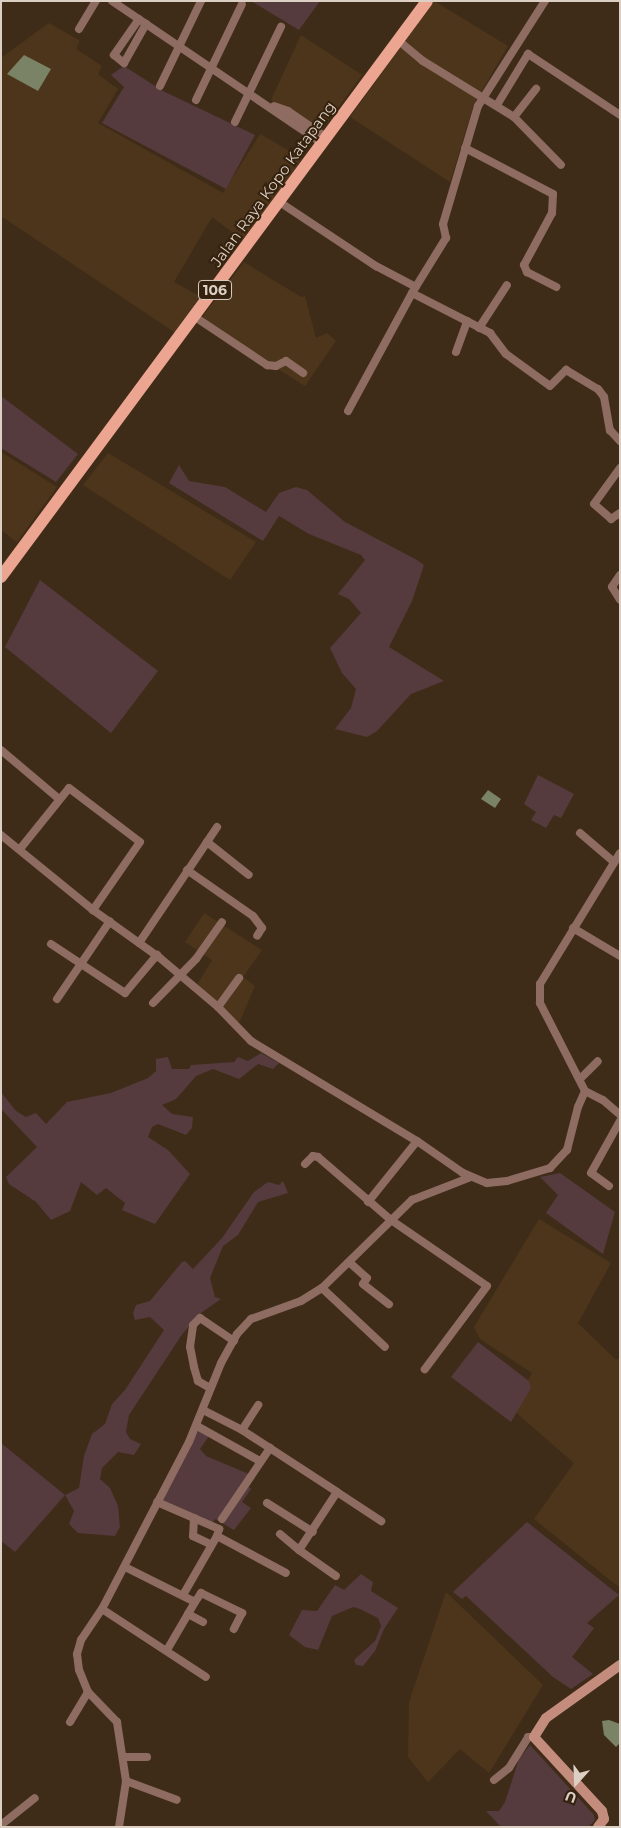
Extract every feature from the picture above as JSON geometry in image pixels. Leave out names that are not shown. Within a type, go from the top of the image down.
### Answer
[{"type":"main road","name":"Jalan Raya Kopo Katapang","points":[[1,578],[195,317],[278,201],[400,41],[427,1]]},
{"type":"street","points":[[79,28],[96,1]]},
{"type":"street","points":[[112,1],[122,4],[143,22],[249,93],[324,140]]},
{"type":"street","points":[[160,86],[201,1]]},
{"type":"street","points":[[348,411],[414,290],[446,238],[443,224],[465,148],[483,96],[545,1]]},
{"type":"street","points":[[196,100],[242,4]]},
{"type":"street","points":[[143,22],[124,63],[115,54],[143,22]]},
{"type":"street","points":[[235,122],[281,27]]},
{"type":"street","points":[[400,41],[423,61],[483,96],[514,117],[561,166]]},
{"type":"street","points":[[497,105],[528,54],[620,115]]},
{"type":"street","points":[[514,117],[536,89]]},
{"type":"street","points":[[465,148],[553,194],[552,213],[524,265],[527,272],[556,287]]},
{"type":"street","points":[[278,201],[414,290],[490,333],[506,354],[550,386],[566,370],[598,389],[604,397],[610,430],[620,441]]},
{"type":"street","points":[[479,328],[507,285]]},
{"type":"street","points":[[195,317],[267,365],[276,366],[286,360],[303,373]]},
{"type":"street","points":[[456,352],[467,321]]},
{"type":"street","points":[[620,468],[594,504],[611,519],[620,513]]},
{"type":"street","points":[[620,575],[612,587],[620,600]]},
{"type":"street","points":[[1,750],[60,799]]},
{"type":"street","points":[[20,849],[69,788],[141,843],[93,910]]},
{"type":"street","points":[[139,943],[186,870],[217,827]]},
{"type":"street","points":[[580,833],[614,862]]},
{"type":"street","points":[[1,835],[93,910],[157,956],[218,1007],[251,1042],[336,1095],[417,1141],[471,1177],[487,1183],[500,1182],[557,1163],[567,1150],[578,1107],[585,1091]]},
{"type":"street","points":[[207,842],[250,875]]},
{"type":"street","points":[[620,853],[542,976],[539,998],[585,1091],[603,1100],[620,1115]]},
{"type":"street","points":[[186,870],[253,916],[262,928],[257,936]]},
{"type":"street","points":[[57,999],[110,921]]},
{"type":"street","points":[[153,1003],[196,958],[222,922]]},
{"type":"street","points":[[573,928],[620,956]]},
{"type":"street","points":[[51,944],[81,962],[125,993],[157,956]]},
{"type":"street","points":[[218,1007],[239,978]]},
{"type":"street","points":[[580,1079],[598,1061]]},
{"type":"street","points":[[609,1186],[592,1173],[620,1122]]},
{"type":"street","points":[[368,1202],[417,1141]]},
{"type":"street","points":[[306,1164],[313,1156],[318,1157],[391,1220],[487,1286],[425,1369]]},
{"type":"street","points":[[119,1827],[126,1782],[115,1718],[88,1692],[79,1670],[77,1654],[81,1640],[102,1609],[125,1567],[197,1426],[210,1388],[234,1341],[255,1316],[301,1301],[322,1288],[412,1200],[471,1177]]},
{"type":"street","points":[[350,1262],[367,1278],[363,1284],[389,1304]]},
{"type":"street","points":[[322,1288],[385,1347]]},
{"type":"street","points":[[210,1388],[198,1381],[194,1367],[190,1347],[193,1325],[200,1318],[234,1341]]},
{"type":"street","points":[[242,1430],[258,1405]]},
{"type":"street","points":[[203,1410],[242,1430],[381,1521]]},
{"type":"street","points":[[197,1426],[260,1461]]},
{"type":"street","points":[[222,1519],[270,1448]]},
{"type":"street","points":[[299,1550],[313,1532],[337,1492]]},
{"type":"street","points":[[157,1502],[219,1529],[183,1595]]},
{"type":"street","points":[[267,1503],[313,1532]]},
{"type":"street","points":[[194,1518],[193,1536],[210,1544]]},
{"type":"street","points":[[280,1534],[336,1576]]},
{"type":"street","points":[[216,1536],[286,1573]]},
{"type":"street","points":[[125,1567],[194,1602]]},
{"type":"street","points":[[167,1650],[194,1602],[202,1593],[242,1613],[234,1629]]},
{"type":"street","points":[[102,1609],[206,1676]]},
{"type":"street","points":[[188,1614],[203,1622]]},
{"type":"street","points":[[534,1737],[546,1718],[620,1665]]},
{"type":"street","points":[[70,1722],[88,1692]]},
{"type":"street","points":[[494,1780],[509,1768],[528,1737],[534,1737],[602,1811],[604,1819],[598,1827]]},
{"type":"street","points":[[122,1757],[147,1757]]},
{"type":"street","points":[[126,1782],[177,1800]]},
{"type":"street","points":[[1,1825],[36,1798]]},
{"type":"shaded area","points":[[251,1],[320,1],[299,30]]},
{"type":"shaded area","points":[[434,1],[508,46],[474,104],[450,182],[350,117]]},
{"type":"shaded area","points":[[49,23],[80,41],[76,49],[102,66],[98,74],[118,89],[98,123],[223,193],[260,134],[302,158],[247,243],[212,217],[174,282],[203,298],[177,334],[1,216],[1,58]]},
{"type":"shaded area","points":[[301,35],[362,75],[321,131],[271,100]]},
{"type":"shaded area","points":[[24,55],[51,69],[38,91],[7,74]]},
{"type":"shaded area","points":[[124,66],[163,91],[255,135],[226,189],[102,123],[124,87],[111,75]]},
{"type":"shaded area","points":[[244,262],[301,297],[305,296],[316,338],[327,333],[336,341],[305,386],[200,320]]},
{"type":"shaded area","points":[[1,396],[78,454],[56,482],[1,448]]},
{"type":"shaded area","points":[[1,452],[57,487],[17,542],[1,530]]},
{"type":"shaded area","points":[[108,453],[256,542],[230,580],[83,485]]},
{"type":"shaded area","points":[[179,465],[189,481],[225,487],[266,512],[279,493],[296,487],[307,490],[345,522],[424,565],[412,601],[389,647],[444,681],[411,694],[377,731],[367,737],[335,729],[351,708],[356,689],[342,673],[330,648],[361,613],[349,599],[338,594],[365,560],[361,555],[309,534],[279,516],[263,541],[169,483]]},
{"type":"shaded area","points":[[40,580],[158,671],[111,733],[5,647]]},
{"type":"shaded area","points":[[538,775],[574,794],[561,818],[554,815],[546,828],[531,820],[536,812],[524,804]]},
{"type":"shaded area","points":[[488,790],[501,799],[495,808],[481,799]]},
{"type":"shaded area","points":[[204,913],[262,950],[243,977],[255,986],[239,1023],[197,985],[212,960],[185,942]]},
{"type":"shaded area","points":[[261,1053],[279,1063],[273,1069],[258,1064],[239,1079],[213,1069],[196,1076],[176,1099],[162,1105],[172,1114],[193,1117],[192,1128],[186,1135],[158,1124],[152,1127],[148,1137],[168,1150],[190,1174],[155,1224],[122,1210],[125,1203],[106,1188],[97,1195],[81,1182],[70,1211],[51,1220],[36,1202],[9,1184],[6,1177],[37,1147],[1,1109],[1,1092],[16,1111],[26,1117],[36,1113],[46,1124],[67,1102],[111,1093],[148,1078],[156,1071],[156,1059],[168,1057],[172,1069],[189,1069],[191,1065],[234,1062],[238,1057],[248,1061]]},
{"type":"shaded area","points":[[560,1173],[615,1212],[603,1254],[546,1213],[558,1195],[540,1177]]},
{"type":"shaded area","points":[[283,1181],[288,1193],[258,1202],[238,1235],[223,1246],[210,1278],[215,1297],[221,1299],[198,1315],[181,1336],[129,1415],[126,1432],[130,1439],[141,1444],[134,1455],[118,1452],[102,1468],[100,1479],[110,1488],[118,1506],[120,1527],[115,1536],[78,1533],[69,1524],[74,1511],[65,1495],[79,1488],[84,1456],[92,1434],[105,1424],[112,1404],[125,1390],[164,1330],[150,1317],[135,1320],[133,1313],[136,1305],[150,1301],[182,1262],[185,1261],[193,1269],[222,1238],[254,1192],[268,1182],[279,1185]]},
{"type":"shaded area","points":[[539,1219],[611,1263],[578,1323],[616,1360],[620,1357],[620,1588],[534,1519],[574,1463],[513,1410],[532,1373],[480,1339],[474,1327]]},
{"type":"shaded area","points":[[478,1342],[529,1381],[531,1388],[511,1422],[451,1377]]},
{"type":"shaded area","points":[[199,1429],[209,1436],[200,1449],[206,1456],[249,1474],[243,1481],[251,1489],[242,1502],[251,1508],[234,1530],[215,1519],[209,1527],[159,1503]]},
{"type":"shaded area","points":[[1,1443],[65,1495],[15,1552],[1,1541]]},
{"type":"shaded area","points":[[527,1522],[619,1595],[587,1623],[594,1628],[572,1657],[593,1674],[571,1689],[553,1677],[466,1596],[462,1599],[453,1592]]},
{"type":"shaded area","points":[[361,1574],[373,1582],[371,1591],[398,1608],[384,1629],[375,1651],[363,1666],[356,1665],[354,1660],[375,1641],[381,1626],[378,1618],[360,1609],[353,1607],[332,1616],[318,1650],[305,1647],[289,1635],[302,1610],[317,1611],[335,1585],[344,1590]]},
{"type":"shaded area","points":[[446,1592],[543,1685],[489,1773],[460,1749],[428,1782],[408,1757],[409,1702]]},
{"type":"shaded area","points":[[609,1720],[620,1724],[620,1743],[616,1747],[604,1735],[602,1721]]},
{"type":"shaded area","points":[[530,1745],[594,1815],[595,1820],[588,1827],[501,1827],[486,1811],[499,1811],[505,1802],[519,1759]]}]
